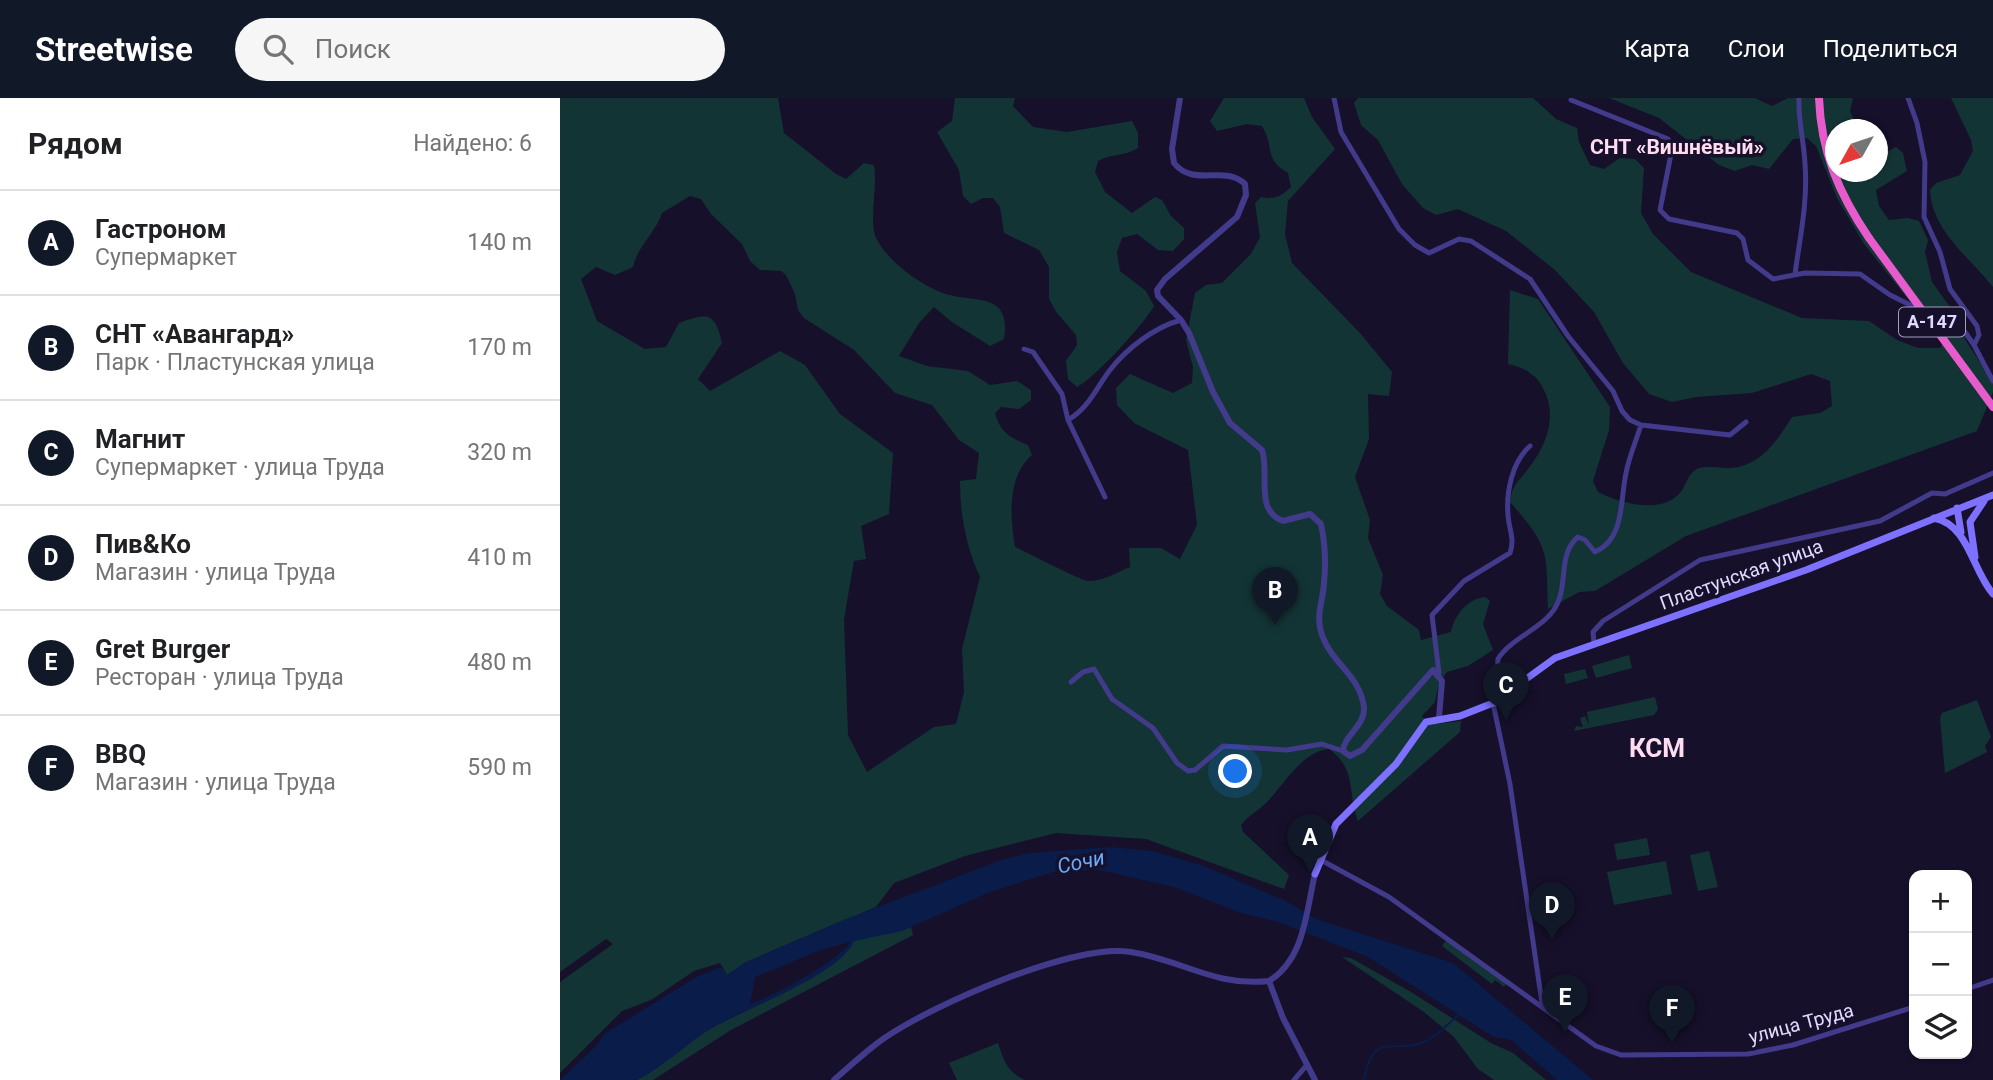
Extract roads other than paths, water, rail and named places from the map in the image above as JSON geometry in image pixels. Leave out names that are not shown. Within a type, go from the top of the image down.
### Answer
[{"type":"highway","name":"А-147","points":[[1819,98],[1824,146],[1841,194],[1869,238],[1993,407]]},
{"type":"main road","name":"Пластунская улица","points":[[1315,874],[1319,859],[1336,824],[1396,764],[1421,727],[1439,718],[1460,716],[1493,703],[1555,658],[1806,570],[1931,517],[1990,496]]},
{"type":"main road","points":[[1965,534],[1973,514],[1990,496]]},
{"type":"main road","points":[[1957,508],[1977,568],[1993,594]]},
{"type":"main road","points":[[1931,517],[1949,523],[1965,534]]},
{"type":"street","points":[[1180,98],[1172,149],[1174,163],[1192,177],[1234,176],[1245,184],[1247,195],[1237,217],[1203,243],[1157,290],[1160,300],[1181,320],[1230,423],[1253,439],[1264,454],[1266,499],[1271,513],[1283,521],[1310,514],[1318,518],[1323,533],[1325,572],[1319,622],[1331,652],[1355,680],[1364,709],[1360,722],[1344,745],[1343,751]]},
{"type":"street","points":[[1334,98],[1341,132],[1399,229],[1415,245],[1429,253],[1459,239],[1471,241],[1530,279],[1568,336],[1613,391],[1622,411],[1630,420],[1641,425],[1730,435],[1746,422]]},
{"type":"street","points":[[1795,274],[1806,192],[1805,164],[1798,128],[1799,98]]},
{"type":"street","points":[[1908,98],[1917,123],[1925,162],[1924,217],[1940,252],[1950,289],[1977,326],[1979,335],[1974,345]]},
{"type":"street","points":[[1571,100],[1668,139],[1672,149],[1670,171],[1660,210],[1665,216],[1737,233],[1743,239],[1748,260],[1773,279],[1795,274],[1860,274],[1890,295],[1965,332],[1993,381]]},
{"type":"street","points":[[1068,419],[1091,400],[1111,368],[1157,327],[1181,320]]},
{"type":"street","points":[[1024,349],[1033,352],[1062,394],[1068,419],[1105,497]]},
{"type":"street","points":[[1507,694],[1497,676],[1498,659],[1554,610],[1562,594],[1566,575],[1565,561],[1570,546],[1578,537],[1585,540],[1595,552],[1608,542],[1621,516],[1626,473],[1641,425]]},
{"type":"street","points":[[1439,718],[1442,681],[1432,615],[1464,581],[1510,553],[1514,541],[1508,518],[1508,497],[1518,459],[1530,446]]},
{"type":"street","points":[[1594,643],[1593,632],[1603,621],[1700,560],[1880,521],[1932,493],[1945,494],[1993,473]]},
{"type":"street","points":[[1071,682],[1083,672],[1094,669],[1112,699],[1153,728],[1177,763],[1188,771],[1195,770],[1223,746],[1287,750],[1314,744],[1343,751],[1350,757],[1362,750],[1428,673],[1433,670],[1439,673]]},
{"type":"street","points":[[1493,703],[1510,784],[1542,1004]]},
{"type":"street","name":"улица Труда","points":[[1319,859],[1389,897],[1542,1004],[1596,1046],[1628,1056],[1748,1054],[1793,1045],[1909,1009]]},
{"type":"street","points":[[834,1080],[884,1038],[923,1017],[1013,976],[1102,951],[1149,956],[1228,982],[1269,981],[1291,961],[1297,949],[1315,874]]},
{"type":"street","points":[[1972,987],[1993,980]]},
{"type":"street","points":[[1269,981],[1306,1066],[1315,1080]]},
{"type":"street","points":[[1294,1080],[1306,1066]]},
{"type":"water","name":"Сочи","points":[[1111,847],[1153,851],[1204,866],[1288,902],[1316,919],[1453,963],[1593,1080],[1557,1080],[1511,1040],[1492,1036],[1368,957],[1278,922],[1241,913],[1174,887],[1099,870],[1057,871],[990,892],[902,931],[854,941],[844,955],[808,981],[716,1026],[641,1078],[560,1080],[597,1045],[604,1034],[698,976],[721,967],[727,975],[746,962],[841,921],[1001,860],[1029,853]],"holes":[[[850,942],[804,977],[750,1004],[755,977],[821,950]]]},
{"type":"waterway","points":[[1364,1080],[1368,1065],[1378,1049],[1426,1041],[1461,1013]]},
{"type":"place","name":"СНТ «Авангард»","points":[[1275,625]]},
{"type":"place","name":"Магнит","points":[[1506,720]]},
{"type":"place","name":"Гастроном","points":[[1310,872]]},
{"type":"place","name":"Пив&Ко","points":[[1552,940]]},
{"type":"place","name":"Gret Burger","points":[[1565,1032]]},
{"type":"place","name":"BBQ","points":[[1672,1043]]},
{"type":"district","name":"СНТ «Вишнёвый»","points":[[1677,147]]},
{"type":"district","name":"КСМ","points":[[1657,748]]}]
